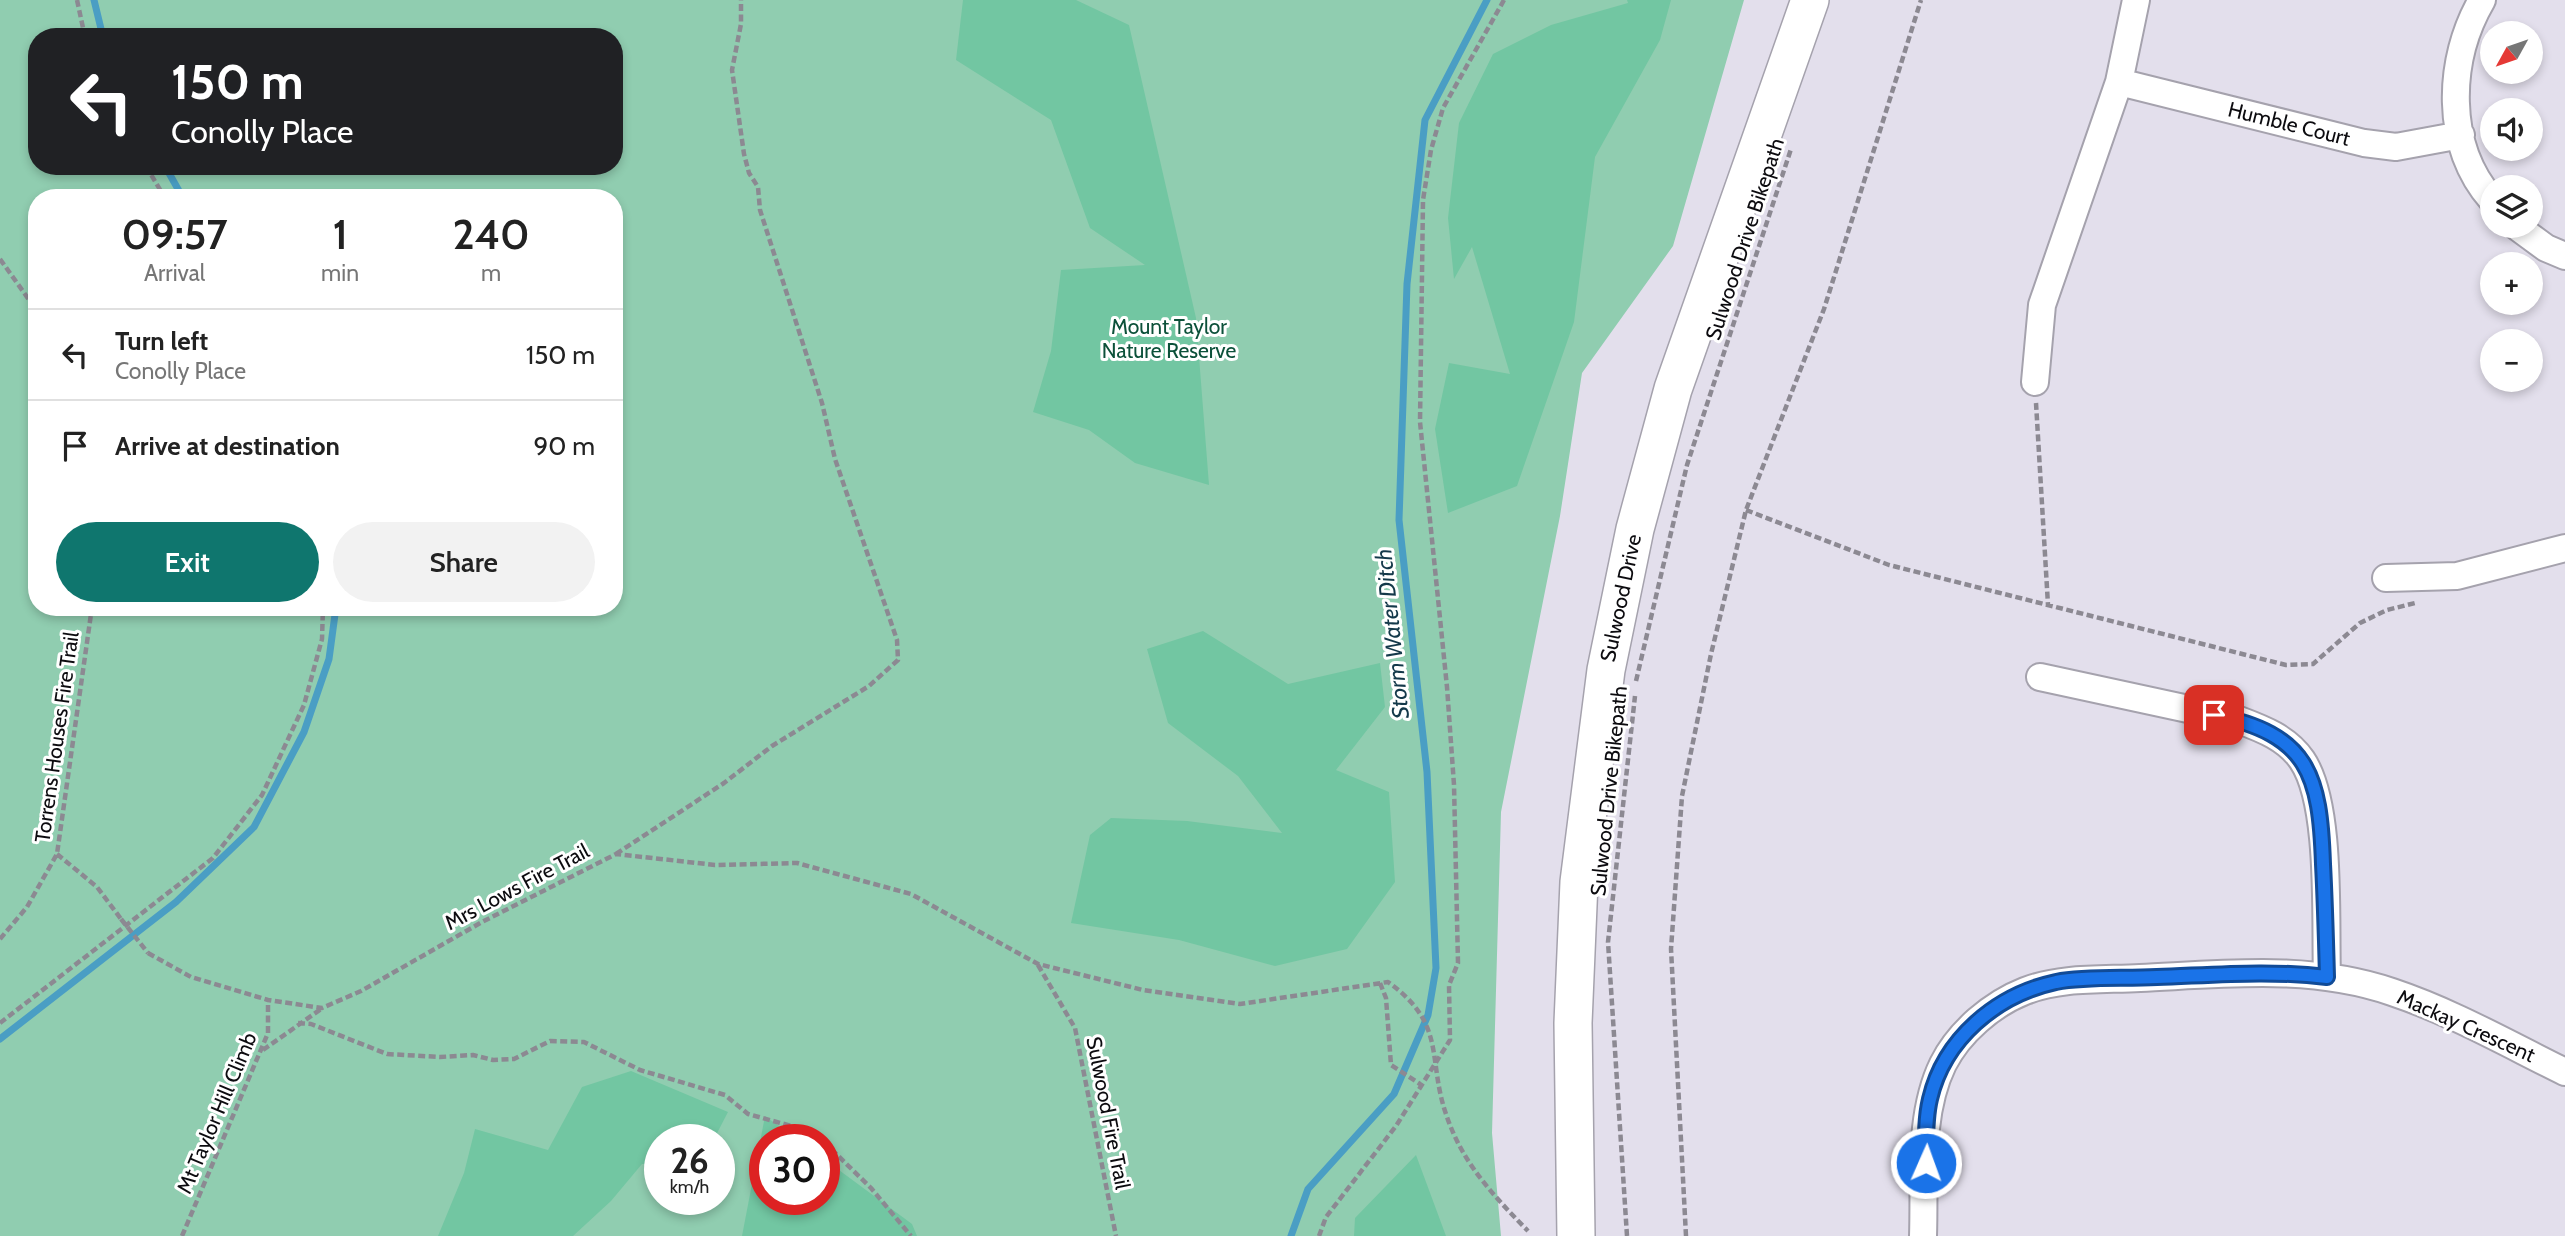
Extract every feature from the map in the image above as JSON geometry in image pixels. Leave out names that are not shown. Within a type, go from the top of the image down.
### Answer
[{"type":"main road","name":"Sulwood Drive","points":[[1578,1231],[1573,1023],[1579,883],[1606,670],[1635,529],[1673,389],[1810,0]]},
{"type":"street","points":[[2035,382],[2042,305],[2119,82],[2136,0]]},
{"type":"street","points":[[2480,179],[2467,156],[2461,135],[2455,77],[2464,37],[2482,0]]},
{"type":"street","name":"Humble Court","points":[[2119,82],[2364,143],[2396,147],[2461,135]]},
{"type":"street","points":[[2532,238],[2546,248],[2565,256]]},
{"type":"street","points":[[2386,578],[2457,576],[2565,548]]},
{"type":"street","points":[[2040,677],[2239,720],[2268,731],[2292,749],[2316,787],[2321,817],[2327,977]]},
{"type":"street","name":"Mackay Crescent","points":[[1923,1236],[1930,1097],[1952,1049],[1991,1009],[2024,992],[2058,982],[2248,973],[2327,977],[2390,991],[2449,1015],[2565,1072]]},
{"type":"path","points":[[77,0],[83,28]]},
{"type":"path","points":[[616,853],[724,783],[772,746],[869,686],[898,660],[897,640],[835,459],[822,403],[760,210],[758,187],[749,173],[744,154],[732,70],[741,24],[741,0]]},
{"type":"path","points":[[1319,1236],[1326,1217],[1396,1126],[1418,1083],[1450,1040],[1449,985],[1458,963],[1454,785],[1420,422],[1423,200],[1431,150],[1443,108],[1504,0]]},
{"type":"path","points":[[1686,1236],[1671,949],[1682,796],[1711,654],[1746,510],[1824,309],[1921,0]]},
{"type":"path","name":"Sulwood Drive Bikepath","points":[[1627,1236],[1608,942],[1637,679],[1687,465],[1792,148]]},
{"type":"path","points":[[0,259],[28,298]]},
{"type":"path","points":[[2035,382],[2048,605]]},
{"type":"path","points":[[1746,510],[1889,565],[2287,665],[2313,664],[2360,624],[2387,611]]},
{"type":"path","name":"Torrens Houses Fire Trail","points":[[0,939],[27,907],[57,854],[91,616]]},
{"type":"path","points":[[0,1023],[213,858],[262,795],[304,705],[322,639],[323,616]]},
{"type":"path","name":"Mrs Lows Fire Trail","points":[[261,1052],[322,1008],[361,991],[482,922],[616,853],[715,865],[797,863],[911,894],[1038,964],[1143,990],[1240,1004],[1380,983]]},
{"type":"path","points":[[57,854],[97,887],[148,953],[191,977],[268,1000],[322,1008]]},
{"type":"path","name":"Sulwood Fire Trail","points":[[1038,964],[1075,1028],[1115,1236]]},
{"type":"path","points":[[1418,1083],[1391,1065],[1387,1009],[1380,983],[1388,982],[1405,993],[1434,1040],[1445,1113],[1465,1160],[1485,1188],[1528,1231]]},
{"type":"path","name":"Mt Taylor Hill Climb","points":[[182,1236],[268,1033],[268,1000]]},
{"type":"path","points":[[298,1023],[311,1024],[387,1054],[440,1057],[473,1055],[493,1060],[514,1059],[550,1041],[584,1042],[640,1070],[725,1094],[748,1114],[784,1124]]},
{"type":"path","points":[[840,1158],[871,1188],[911,1236]]},
{"type":"green space","name":"Mount Taylor Nature Reserve","points":[[0,0],[1744,0],[1673,246],[1582,373],[1560,516],[1501,812],[1492,1133],[1501,1236],[0,1236]]},
{"type":"green space","points":[[963,0],[1076,0],[1129,25],[1196,318],[1209,485],[1135,463],[1089,430],[1033,412],[1051,351],[1061,270],[1145,265],[1090,228],[1051,120],[956,60]]},
{"type":"green space","points":[[1627,0],[1671,0],[1660,40],[1595,157],[1574,322],[1517,486],[1448,513],[1435,429],[1449,363],[1510,374],[1472,247],[1454,279],[1448,218],[1459,123],[1493,54],[1551,25],[1628,3]]},
{"type":"green space","points":[[1203,631],[1288,684],[1380,663],[1385,707],[1336,770],[1389,792],[1395,882],[1347,949],[1275,966],[1179,940],[1071,923],[1090,835],[1111,818],[1187,821],[1282,833],[1238,776],[1168,723],[1147,649]]},
{"type":"green space","points":[[631,1071],[728,1112],[722,1124],[644,1124],[644,1164],[611,1201],[573,1236],[438,1236],[464,1173],[475,1129],[548,1150],[582,1087]]},
{"type":"green space","points":[[765,1116],[776,1124],[763,1124]]},
{"type":"green space","points":[[1416,1155],[1446,1236],[1354,1236],[1355,1218]]},
{"type":"green space","points":[[840,1171],[912,1224],[917,1236],[742,1236],[749,1199],[749,1215],[840,1215]]},
{"type":"waterway","points":[[94,0],[101,28]]},
{"type":"waterway","name":"Storm Water Ditch","points":[[1291,1236],[1308,1189],[1394,1094],[1428,1015],[1436,968],[1427,772],[1399,520],[1407,284],[1425,120],[1487,0]]},
{"type":"waterway","points":[[170,175],[178,189]]},
{"type":"waterway","points":[[0,1039],[176,902],[254,827],[304,732],[329,659],[335,616]]},
{"type":"route","points":[[1926,1163],[1930,1097],[1952,1049],[1991,1009],[2024,992],[2058,982],[2248,973],[2327,977],[2321,817],[2316,787],[2302,760],[2268,731],[2239,720],[2214,715]]}]
